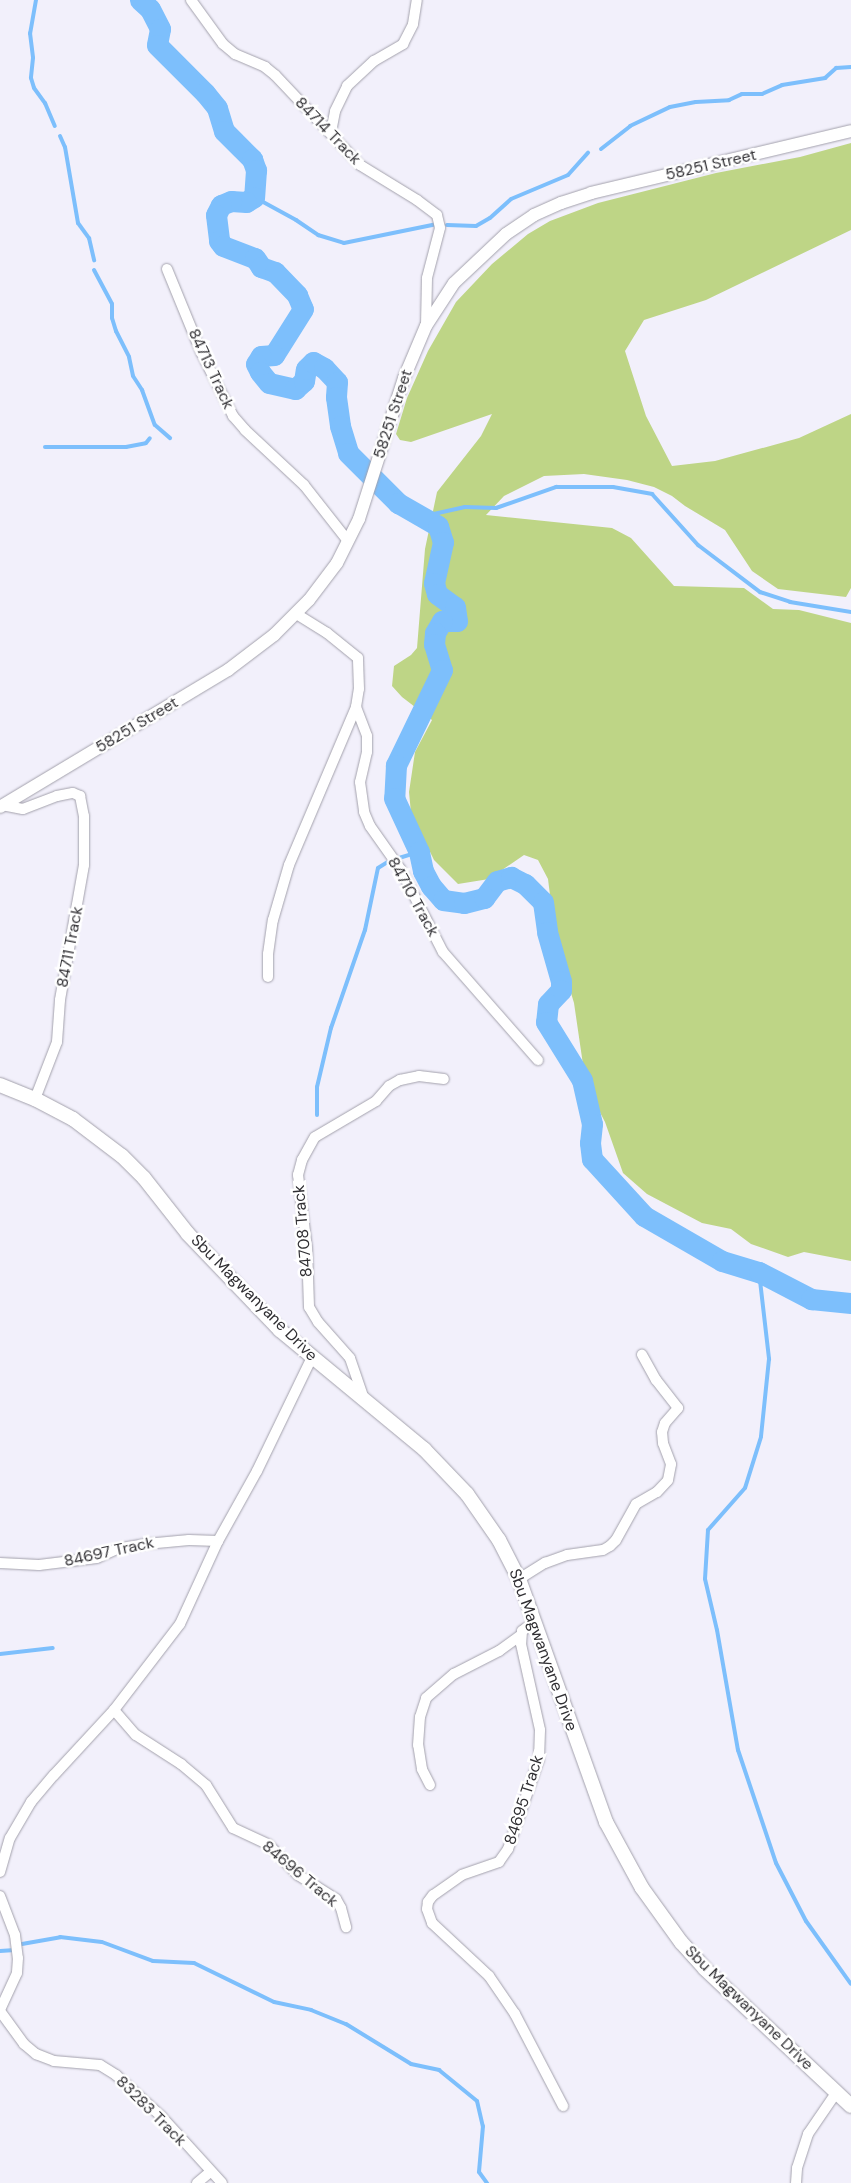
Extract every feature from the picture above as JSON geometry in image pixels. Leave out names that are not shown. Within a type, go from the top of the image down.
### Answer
[{"type":"main road","name":"Sbu Magwanyane Drive","points":[[0,1084],[35,1099],[73,1119],[122,1156],[144,1178],[188,1234],[268,1318],[312,1357],[424,1449],[467,1494],[499,1540],[519,1579],[606,1822],[642,1888],[681,1942],[706,1969],[851,2106]]},
{"type":"street","name":"84714 Track","points":[[191,0],[223,44],[235,54],[265,67],[275,75],[331,132],[360,165],[417,200],[437,215],[440,221],[439,237],[427,278],[426,326]]},
{"type":"street","points":[[331,132],[340,98],[358,74],[374,61],[403,44],[413,24],[418,0]]},
{"type":"street","name":"58251 Street","points":[[1,806],[228,670],[248,656],[296,614],[325,580],[348,542],[368,494],[404,378],[426,326],[454,284],[484,253],[506,234],[534,215],[591,193],[851,131]]},
{"type":"street","name":"84713 Track","points":[[167,269],[201,352],[233,416],[245,430],[304,485],[348,542]]},
{"type":"street","points":[[268,977],[268,954],[273,920],[289,865],[356,708],[359,689],[358,658],[327,633],[296,614]]},
{"type":"street","name":"84710 Track","points":[[356,708],[367,736],[360,782],[364,812],[370,826],[405,876],[443,952],[538,1060]]},
{"type":"street","name":"84711 Track","points":[[1,806],[23,809],[58,796],[77,794],[82,801],[84,816],[84,865],[60,1000],[56,1048],[35,1099]]},
{"type":"street","name":"84708 Track","points":[[364,1400],[350,1358],[318,1322],[309,1307],[307,1248],[298,1175],[302,1160],[315,1137],[376,1101],[389,1086],[400,1080],[418,1076],[444,1080]]},
{"type":"street","points":[[519,1579],[545,1563],[567,1555],[603,1550],[616,1540],[636,1504],[657,1492],[668,1480],[671,1464],[662,1442],[662,1432],[666,1422],[677,1410],[677,1404],[656,1380],[642,1355]]},
{"type":"street","points":[[0,1872],[10,1838],[31,1802],[54,1774],[114,1710],[180,1624],[218,1541],[256,1471],[312,1357]]},
{"type":"street","name":"84697 Track","points":[[0,1563],[45,1565],[97,1558],[117,1549],[146,1544],[189,1540],[218,1541]]},
{"type":"street","points":[[430,1785],[422,1769],[418,1745],[420,1717],[426,1698],[454,1674],[499,1651],[520,1636],[526,1628],[537,1626]]},
{"type":"street","name":"84695 Track","points":[[520,1636],[540,1730],[539,1760],[502,1860],[462,1875],[433,1895],[428,1902],[427,1909],[432,1923],[488,1976],[515,2014],[563,2106]]},
{"type":"street","name":"84696 Track","points":[[114,1710],[136,1735],[181,1764],[206,1785],[232,1828],[269,1845],[298,1875],[336,1899],[342,1908],[346,1927]]},
{"type":"street","points":[[0,1896],[16,1935],[18,1958],[17,1973],[0,2010]]},
{"type":"street","name":"83283 Track","points":[[0,2010],[24,2044],[36,2054],[54,2061],[100,2065],[116,2074],[162,2117],[222,2183]]},
{"type":"street","points":[[796,2183],[797,2168],[808,2134],[836,2092]]},
{"type":"street","points":[[197,2183],[210,2172]]},
{"type":"green space","points":[[851,143],[851,230],[706,300],[644,320],[625,351],[646,416],[672,466],[715,461],[799,438],[851,414],[851,588],[846,597],[778,589],[752,571],[725,530],[672,496],[654,487],[627,480],[584,474],[544,476],[504,496],[486,515],[612,528],[631,538],[674,586],[744,588],[773,609],[799,610],[851,623],[851,1261],[804,1252],[788,1257],[751,1244],[731,1229],[702,1223],[647,1194],[623,1173],[605,1122],[586,1085],[574,1003],[556,943],[548,879],[538,860],[524,855],[489,879],[458,884],[434,860],[411,813],[409,792],[415,752],[432,720],[402,697],[392,686],[394,666],[411,655],[417,648],[425,549],[437,492],[481,436],[492,414],[411,442],[400,440],[396,434],[407,398],[428,351],[456,302],[492,264],[528,234],[550,221],[598,203],[716,173],[800,157]]},
{"type":"waterway","points":[[36,0],[30,33],[33,58],[31,78],[34,88],[45,103],[55,126]]},
{"type":"waterway","points":[[140,0],[150,9],[160,29],[157,45],[205,93],[217,108],[224,131],[252,159],[256,170],[254,197],[246,202],[231,201],[221,205],[216,215],[219,241],[223,246],[255,258],[261,267],[275,272],[297,295],[303,309],[274,355],[261,356],[256,364],[260,372],[269,383],[295,389],[304,381],[306,369],[313,362],[324,368],[337,382],[336,397],[340,426],[348,453],[398,503],[438,526],[443,542],[434,583],[437,594],[455,607],[457,621],[442,621],[435,633],[434,644],[442,670],[396,765],[394,798],[419,852],[423,871],[431,886],[443,900],[464,903],[484,898],[497,881],[511,877],[525,884],[543,902],[547,932],[561,981],[561,990],[548,1004],[546,1022],[582,1080],[592,1124],[590,1143],[592,1159],[644,1216],[722,1261],[759,1272],[811,1299],[851,1303]]},
{"type":"waterway","points":[[601,149],[630,126],[670,107],[696,102],[729,100],[742,94],[762,94],[782,85],[825,78],[836,68],[851,67]]},
{"type":"waterway","points":[[60,136],[65,147],[78,223],[89,238],[94,260]]},
{"type":"waterway","points":[[447,225],[476,226],[490,218],[511,199],[568,175],[588,153]]},
{"type":"waterway","points":[[254,197],[296,220],[318,235],[344,243],[437,224]]},
{"type":"waterway","points":[[94,270],[112,304],[112,318],[116,331],[129,357],[133,376],[142,390],[155,425],[170,438]]},
{"type":"waterway","points":[[45,447],[126,447],[146,443],[150,438]]},
{"type":"waterway","points":[[420,517],[465,507],[496,508],[556,487],[613,487],[652,494],[698,545],[760,592],[790,602],[851,612]]},
{"type":"waterway","points":[[399,858],[419,852]]},
{"type":"waterway","points":[[317,1115],[317,1087],[331,1028],[365,930],[378,868],[389,861]]},
{"type":"waterway","points":[[759,1272],[769,1359],[761,1437],[745,1488],[708,1530],[705,1579],[717,1630],[738,1750],[776,1863],[806,1921],[851,1984]]},
{"type":"waterway","points":[[0,1654],[53,1648]]},
{"type":"waterway","points":[[22,1944],[60,1937],[102,1942],[153,1961],[194,1963],[274,2002],[311,2010],[346,2024],[411,2064],[439,2070],[477,2101],[483,2126],[479,2172],[487,2183]]},
{"type":"waterway","points":[[0,1951],[15,1950]]}]
